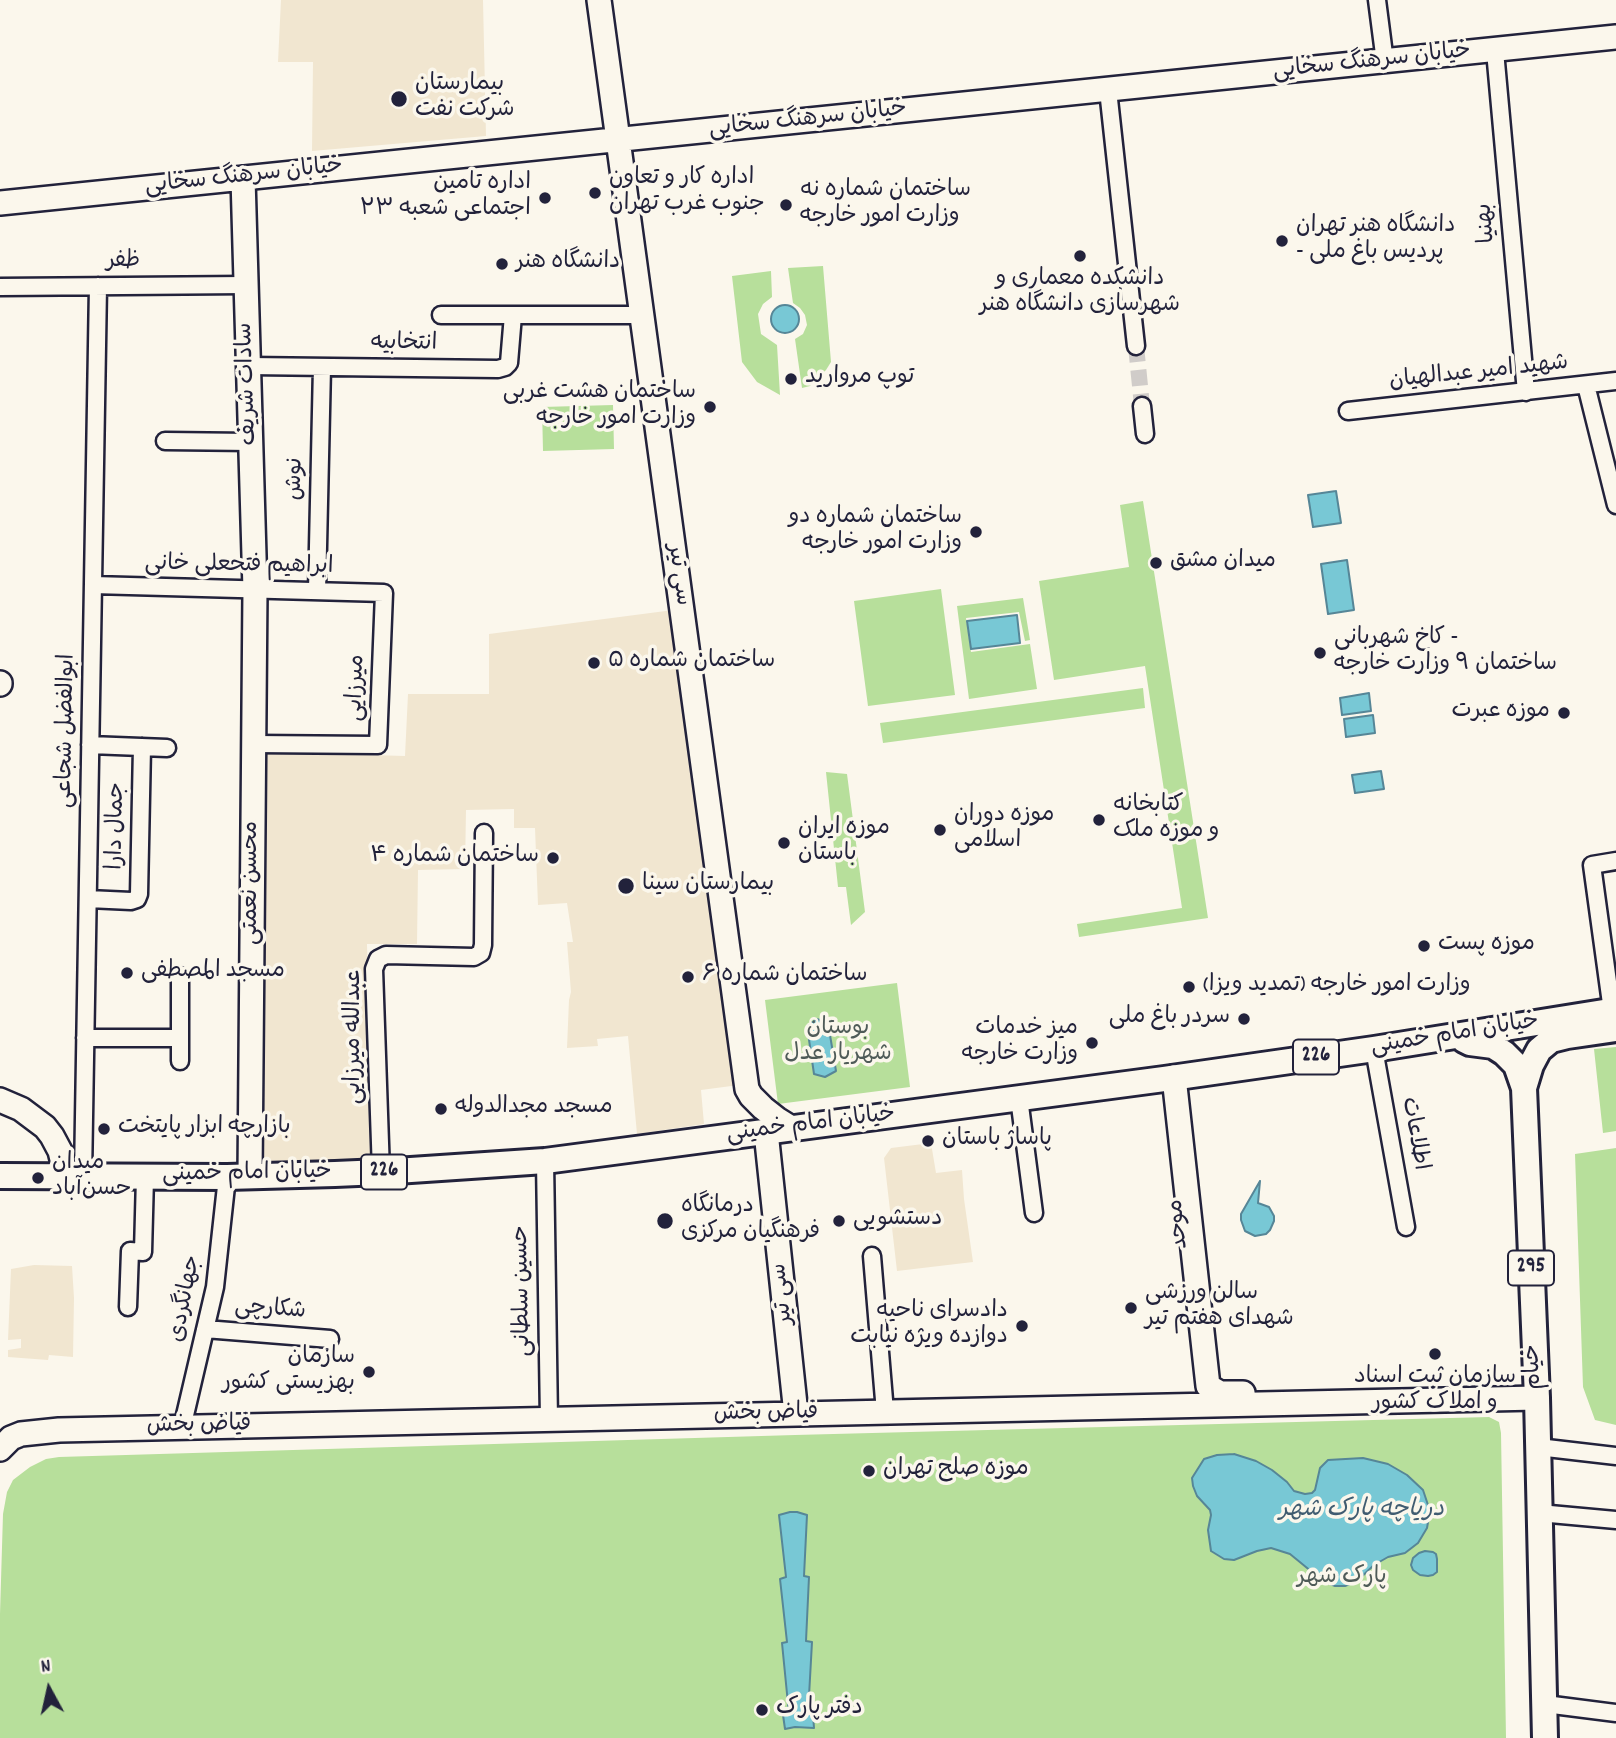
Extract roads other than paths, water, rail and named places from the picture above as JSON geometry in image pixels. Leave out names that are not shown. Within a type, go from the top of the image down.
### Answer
[{"type":"main road","name":"خیابان امام خمینی","points":[[0,1176],[238,1176],[381,1172],[545,1161],[1169,1078],[1457,1036],[1614,1017]]},
{"type":"main road","name":"خیابان امام خمینی","points":[[1524,1088],[1539,1050],[1552,1040],[1614,1017]]},
{"type":"main road","name":"خیام","points":[[1457,1036],[1470,1043],[1493,1046],[1504,1053],[1516,1065],[1524,1088],[1538,1447],[1545,1738]]},
{"type":"street","name":"سی تیر","points":[[599,0],[747,1089],[763,1108],[793,1129]]},
{"type":"street","points":[[1377,0],[1385,62]]},
{"type":"street","name":"خیابان سرهنگ سخایی","points":[[0,202],[1616,37]]},
{"type":"street","name":"بهنیا","points":[[1495,51],[1526,391]]},
{"type":"street","points":[[1108,90],[1136,346]]},
{"type":"street","name":"سادات شریف","points":[[243,178],[255,590]]},
{"type":"street","name":"ظفر","points":[[0,286],[246,285]]},
{"type":"street","name":"ابوالفضل شجاعی","points":[[75,1176],[85,1038],[98,286]]},
{"type":"street","name":"انتخابیه","points":[[249,366],[498,369],[509,363],[513,315]]},
{"type":"street","points":[[441,316],[642,315]]},
{"type":"street","name":"نوش","points":[[317,591],[322,367]]},
{"type":"street","name":"شهید امیر عبدالهیان","points":[[1348,411],[1616,381]]},
{"type":"street","points":[[1586,385],[1616,505]]},
{"type":"street","points":[[1142,406],[1145,434]]},
{"type":"street","points":[[164,441],[251,442]]},
{"type":"street","name":"ابراهیم فتحعلی خانی","points":[[93,585],[384,593]]},
{"type":"street","name":"محسن نعمتی","points":[[238,1176],[254,744],[255,590]]},
{"type":"street","name":"میرزایی","points":[[254,744],[378,745],[384,593]]},
{"type":"street","points":[[90,745],[167,748]]},
{"type":"street","name":"جمال دارا","points":[[88,900],[131,901],[139,894],[142,747]]},
{"type":"street","name":"عبدالله میرزایی","points":[[381,1172],[374,969],[378,959],[386,955],[474,957],[481,953],[484,833]]},
{"type":"street","points":[[1614,1017],[1592,866],[1616,862]]},
{"type":"street","points":[[180,976],[180,1062]]},
{"type":"street","points":[[85,1038],[180,1038]]},
{"type":"street","name":"اطلاعات","points":[[1374,1049],[1406,1227]]},
{"type":"street","points":[[1169,1078],[1208,1386],[1220,1393],[1536,1394]]},
{"type":"street","name":"موحد","points":[[1169,1078],[1198,1389],[1187,1407]]},
{"type":"street","points":[[1019,1098],[1034,1213]]},
{"type":"street","points":[[0,1100],[22,1109],[45,1126],[75,1176]]},
{"type":"street","name":"سی تیر","points":[[766,1132],[796,1414]]},
{"type":"street","name":"حسین سلطانی","points":[[545,1161],[549,1420]]},
{"type":"street","name":"جهانگردی","points":[[182,1428],[238,1176]]},
{"type":"street","points":[[128,1307],[130,1251],[143,1252],[145,1177]]},
{"type":"street","points":[[872,1256],[885,1412]]},
{"type":"street","name":"شکارچی","points":[[205,1329],[330,1339]]},
{"type":"street","name":"فیاض بخش","points":[[0,1449],[10,1438],[21,1434],[59,1430],[1187,1407],[1536,1394]]},
{"type":"street","points":[[1538,1447],[1616,1456]]},
{"type":"street","points":[[1539,1513],[1616,1521]]},
{"type":"street","points":[[1545,1704],[1616,1713]]},
{"type":"water","points":[[785,305],[795,309],[799,319],[795,329],[785,333],[775,329],[771,319],[775,309]]},
{"type":"water","points":[[1336,491],[1341,523],[1313,527],[1308,495]]},
{"type":"water","points":[[1347,560],[1354,610],[1328,614],[1321,564]]},
{"type":"water","points":[[1017,615],[1020,643],[971,649],[967,621]]},
{"type":"water","points":[[1369,693],[1371,711],[1342,715],[1340,698]]},
{"type":"water","points":[[1373,715],[1375,733],[1346,737],[1344,719]]},
{"type":"water","points":[[1381,771],[1384,789],[1355,793],[1352,775]]},
{"type":"water","points":[[817,1019],[828,1023],[836,1071],[825,1077],[814,1074],[807,1026]]},
{"type":"water","points":[[1260,1181],[1258,1203],[1269,1207],[1274,1221],[1266,1234],[1255,1236],[1245,1231],[1241,1214]]},
{"type":"water","name":"دریاچه پارک شهر","points":[[1234,1454],[1272,1470],[1294,1491],[1305,1494],[1315,1490],[1320,1468],[1328,1460],[1363,1458],[1388,1464],[1407,1475],[1423,1490],[1430,1511],[1427,1528],[1418,1543],[1405,1553],[1388,1557],[1374,1565],[1357,1581],[1345,1586],[1335,1586],[1323,1581],[1290,1554],[1271,1548],[1234,1560],[1224,1559],[1211,1551],[1208,1530],[1210,1510],[1197,1496],[1192,1478],[1204,1459]]},
{"type":"water","points":[[790,1512],[807,1515],[804,1576],[809,1577],[806,1641],[812,1642],[808,1714],[813,1714],[814,1728],[785,1729],[783,1715],[789,1714],[782,1643],[787,1642],[780,1579],[786,1577],[779,1515]]},
{"type":"water","points":[[1425,1551],[1436,1554],[1437,1572],[1433,1575],[1420,1575],[1411,1565],[1413,1558]]},
{"type":"tunnel","points":[[1136,346],[1142,406]]},
{"type":"place","name":"بیمارستان شرکت نفت","points":[[399,99]]},
{"type":"place","name":"اداره کار و تعاون جنوب غرب تهران","points":[[595,193]]},
{"type":"place","name":"اداره تامین اجتماعی شعبه ۲۳","points":[[545,198]]},
{"type":"place","name":"ساختمان شماره نه وزارت امور خارجه","points":[[786,205]]},
{"type":"place","name":"دانشگاه هنر تهران - پردیس باغ ملی","points":[[1282,241]]},
{"type":"place","name":"دانشکده معماری و شهرسازی دانشگاه هنر","points":[[1080,256]]},
{"type":"place","name":"دانشگاه هنر","points":[[502,264]]},
{"type":"place","name":"توپ مروارید","points":[[791,379]]},
{"type":"place","name":"ساختمان هشت غربی وزارت امور خارجه","points":[[710,407]]},
{"type":"place","name":"ساختمان شماره دو وزارت امور خارجه","points":[[976,532]]},
{"type":"place","name":"میدان مشق","points":[[1156,563]]},
{"type":"place","name":"کاخ شهربانی - ساختمان ۹ وزارت خارجه","points":[[1320,653]]},
{"type":"place","name":"ساختمان شماره ۵","points":[[594,663]]},
{"type":"place","name":"موزه عبرت","points":[[1564,713]]},
{"type":"place","name":"کتابخانه و موزه ملک","points":[[1099,820]]},
{"type":"place","name":"موزه دوران اسلامی","points":[[940,830]]},
{"type":"place","name":"موزه ایران باستان","points":[[784,843]]},
{"type":"place","name":"ساختمان شماره ۴","points":[[553,858]]},
{"type":"place","name":"بیمارستان سینا","points":[[626,886]]},
{"type":"place","name":"موزه پست","points":[[1424,946]]},
{"type":"place","name":"مسجد المصطفی","points":[[127,973]]},
{"type":"place","name":"ساختمان شماره ۶","points":[[688,977]]},
{"type":"place","name":"وزارت امور خارجه (تمدید ویزا)","points":[[1189,987]]},
{"type":"place","name":"سردر باغ ملی","points":[[1244,1019]]},
{"type":"place","name":"میز خدمات وزارت خارجه","points":[[1092,1043]]},
{"type":"place","name":"مسجد مجدالدوله","points":[[441,1109]]},
{"type":"place","name":"بازارچه ابزار پایتخت","points":[[104,1129]]},
{"type":"place","name":"پاساژ باستان","points":[[928,1141]]},
{"type":"place","name":"میدان حسن‌آباد","points":[[38,1178]]},
{"type":"place","name":"درمانگاه فرهنگیان مرکزی","points":[[665,1221]]},
{"type":"place","name":"دستشویی","points":[[839,1221]]},
{"type":"place","name":"سالن ورزشی شهدای هفتم تیر","points":[[1131,1308]]},
{"type":"place","name":"دادسرای ناحیه دوازده ویژه نیابت","points":[[1022,1326]]},
{"type":"place","name":"سازمان ثبت اسناد و املاک کشور","points":[[1435,1354]]},
{"type":"place","name":"سازمان بهزیستی کشور","points":[[369,1372]]},
{"type":"place","name":"موزه صلح تهران","points":[[869,1471]]},
{"type":"place","name":"دفتر پارک","points":[[762,1710]]},
{"type":"park label","name":"بوستان شهریار عدل","points":[[838,1043]]},
{"type":"park label","name":"پارک شهر","points":[[1342,1579]]}]
